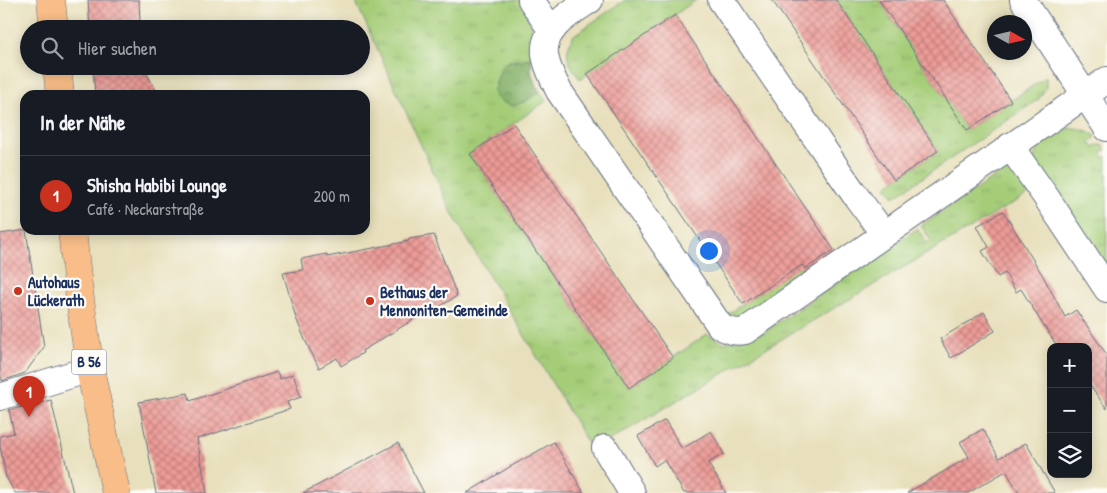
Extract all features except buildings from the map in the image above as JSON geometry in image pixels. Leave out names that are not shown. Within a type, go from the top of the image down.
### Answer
[{"type":"main road","points":[[51,0],[53,20]]},
{"type":"main road","points":[[58,75],[59,90]]},
{"type":"main road","name":"B 56","points":[[73,235],[90,369],[116,493]]},
{"type":"street","points":[[531,0],[545,21],[553,29]]},
{"type":"street","points":[[590,0],[567,16],[553,29],[547,42],[545,54],[554,80],[559,91],[720,326],[734,332],[745,331],[1107,80]]},
{"type":"street","points":[[721,0],[855,195],[884,234]]},
{"type":"street","points":[[1023,0],[1107,128]]},
{"type":"street","points":[[1010,146],[1107,289]]},
{"type":"street","points":[[0,397],[90,369]]},
{"type":"street","points":[[605,448],[632,493]]},
{"type":"green space","points":[[355,0],[521,0],[535,32],[537,42],[532,58],[510,61],[524,102],[540,92],[546,101],[470,154],[629,388],[707,334],[725,343],[763,333],[917,229],[927,243],[931,240],[921,226],[1005,170],[1016,171],[1030,193],[600,446],[593,452],[452,213],[370,33],[370,20],[364,20]]},
{"type":"green space","points":[[625,0],[696,0],[646,35],[804,269],[834,250],[833,258],[738,320],[728,314],[772,284],[616,55],[580,79],[568,58],[568,48],[574,35]]},
{"type":"green space","points":[[836,0],[879,0],[967,130],[1046,77],[1046,87],[1039,99],[894,197],[886,186],[938,151]]},
{"type":"green space","points":[[532,58],[532,75],[540,92],[524,102],[512,106],[502,102],[493,94],[503,64],[510,61]]},
{"type":"green space","points":[[1070,128],[1081,129],[1093,134],[1096,136],[1090,142],[1094,148],[1102,145],[1106,150],[1101,153],[1104,158],[1107,156],[1107,268],[1034,160],[1037,148]]},
{"type":"place","name":"Autohaus Lückerath","points":[[18,291]]},
{"type":"place","name":"Bethaus der Mennoniten-Gemeinde","points":[[370,301]]},
{"type":"place","name":"Shisha Habibi Lounge","points":[[29,417]]}]
